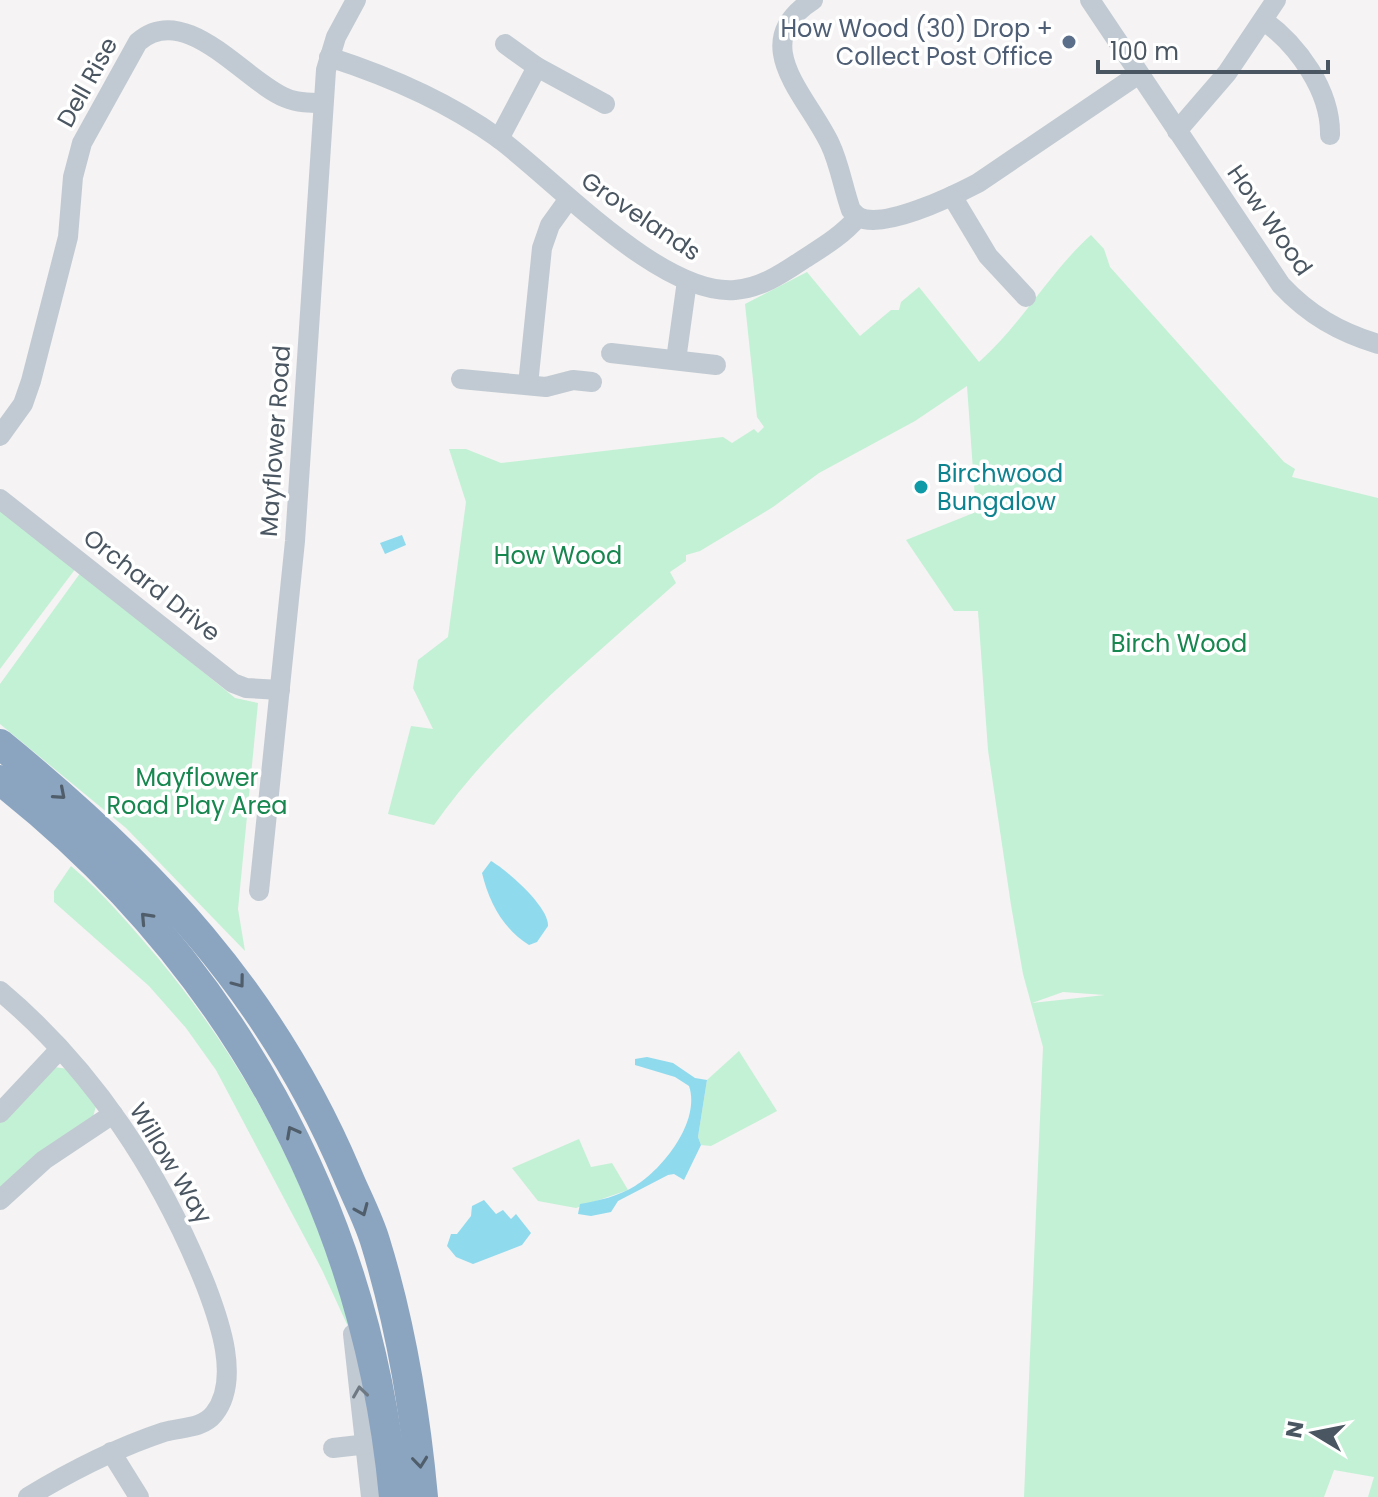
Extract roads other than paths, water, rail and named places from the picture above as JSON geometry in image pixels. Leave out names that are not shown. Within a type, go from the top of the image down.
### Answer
[{"type":"highway","points":[[0,744],[123,849],[198,930],[243,987],[299,1075],[327,1128],[374,1237],[397,1320],[416,1425],[423,1497]]},
{"type":"highway","points":[[0,780],[86,854],[167,940],[233,1028],[303,1151],[334,1225],[351,1278],[379,1391],[394,1497]]},
{"type":"highway","points":[[379,1391],[388,1362],[387,1336],[397,1320]]},
{"type":"street","name":"Mayflower Road","points":[[259,891],[300,475],[323,103],[329,57],[356,0]]},
{"type":"street","points":[[813,0],[789,20],[781,40],[783,61],[831,145],[851,210],[867,221],[882,221],[952,196],[978,183],[1139,74]]},
{"type":"street","name":"How Wood","points":[[1090,0],[1290,295],[1333,327],[1378,344]]},
{"type":"street","points":[[1174,125],[1227,73],[1235,56],[1276,0]]},
{"type":"street","points":[[1263,20],[1317,81],[1329,108],[1330,135]]},
{"type":"street","name":"Dell Rise","points":[[0,436],[23,404],[31,381],[68,237],[73,177],[82,143],[138,42],[151,33],[188,33],[284,98],[323,103]]},
{"type":"street","points":[[505,44],[537,67],[605,104]]},
{"type":"street","name":"Grovelands","points":[[329,57],[426,96],[467,117],[538,169],[568,200],[619,238],[687,281],[706,288],[734,290],[771,281],[834,239],[858,217]]},
{"type":"street","points":[[499,139],[537,67]]},
{"type":"street","points":[[952,196],[988,256],[1026,297]]},
{"type":"street","points":[[528,385],[542,248],[550,225],[568,200]]},
{"type":"street","points":[[676,360],[687,281]]},
{"type":"street","points":[[611,353],[716,365]]},
{"type":"street","points":[[461,379],[546,387],[573,380],[592,382]]},
{"type":"street","name":"Orchard Drive","points":[[0,499],[233,683],[246,688],[280,690]]},
{"type":"street","name":"Willow Way","points":[[0,991],[60,1049],[113,1114],[172,1206],[220,1321],[226,1366],[222,1398],[214,1414],[199,1425],[168,1431],[111,1452]]},
{"type":"street","points":[[0,1113],[60,1049]]},
{"type":"street","points":[[0,1200],[44,1160],[113,1114]]},
{"type":"street","points":[[351,1278],[354,1348],[368,1444],[371,1497]]},
{"type":"street","points":[[333,1448],[368,1444]]},
{"type":"street","points":[[28,1497],[111,1452],[139,1497]]},
{"type":"water","points":[[402,535],[406,545],[385,554],[380,543]]},
{"type":"water","points":[[491,861],[507,872],[542,909],[548,926],[537,942],[529,945],[520,939],[498,914],[482,873]]},
{"type":"water","points":[[647,1057],[673,1063],[695,1078],[707,1080],[698,1137],[701,1145],[684,1180],[674,1174],[668,1175],[618,1201],[611,1212],[591,1216],[578,1214],[580,1204],[629,1190],[646,1178],[668,1156],[685,1129],[690,1114],[689,1086],[675,1077],[635,1065],[635,1059]]},
{"type":"water","points":[[484,1200],[496,1214],[503,1210],[511,1219],[516,1214],[531,1233],[522,1245],[473,1264],[456,1257],[447,1246],[451,1234],[457,1234],[471,1216],[472,1206]]},
{"type":"place","name":"How Wood (30) Drop + Collect Post Office","points":[[1069,42]]},
{"type":"place","name":"Birchwood Bungalow","points":[[921,487]]},
{"type":"park label","name":"Birch Wood","points":[[1179,643]]},
{"type":"park label","name":"Mayflower Road Play Area","points":[[197,791]]}]
